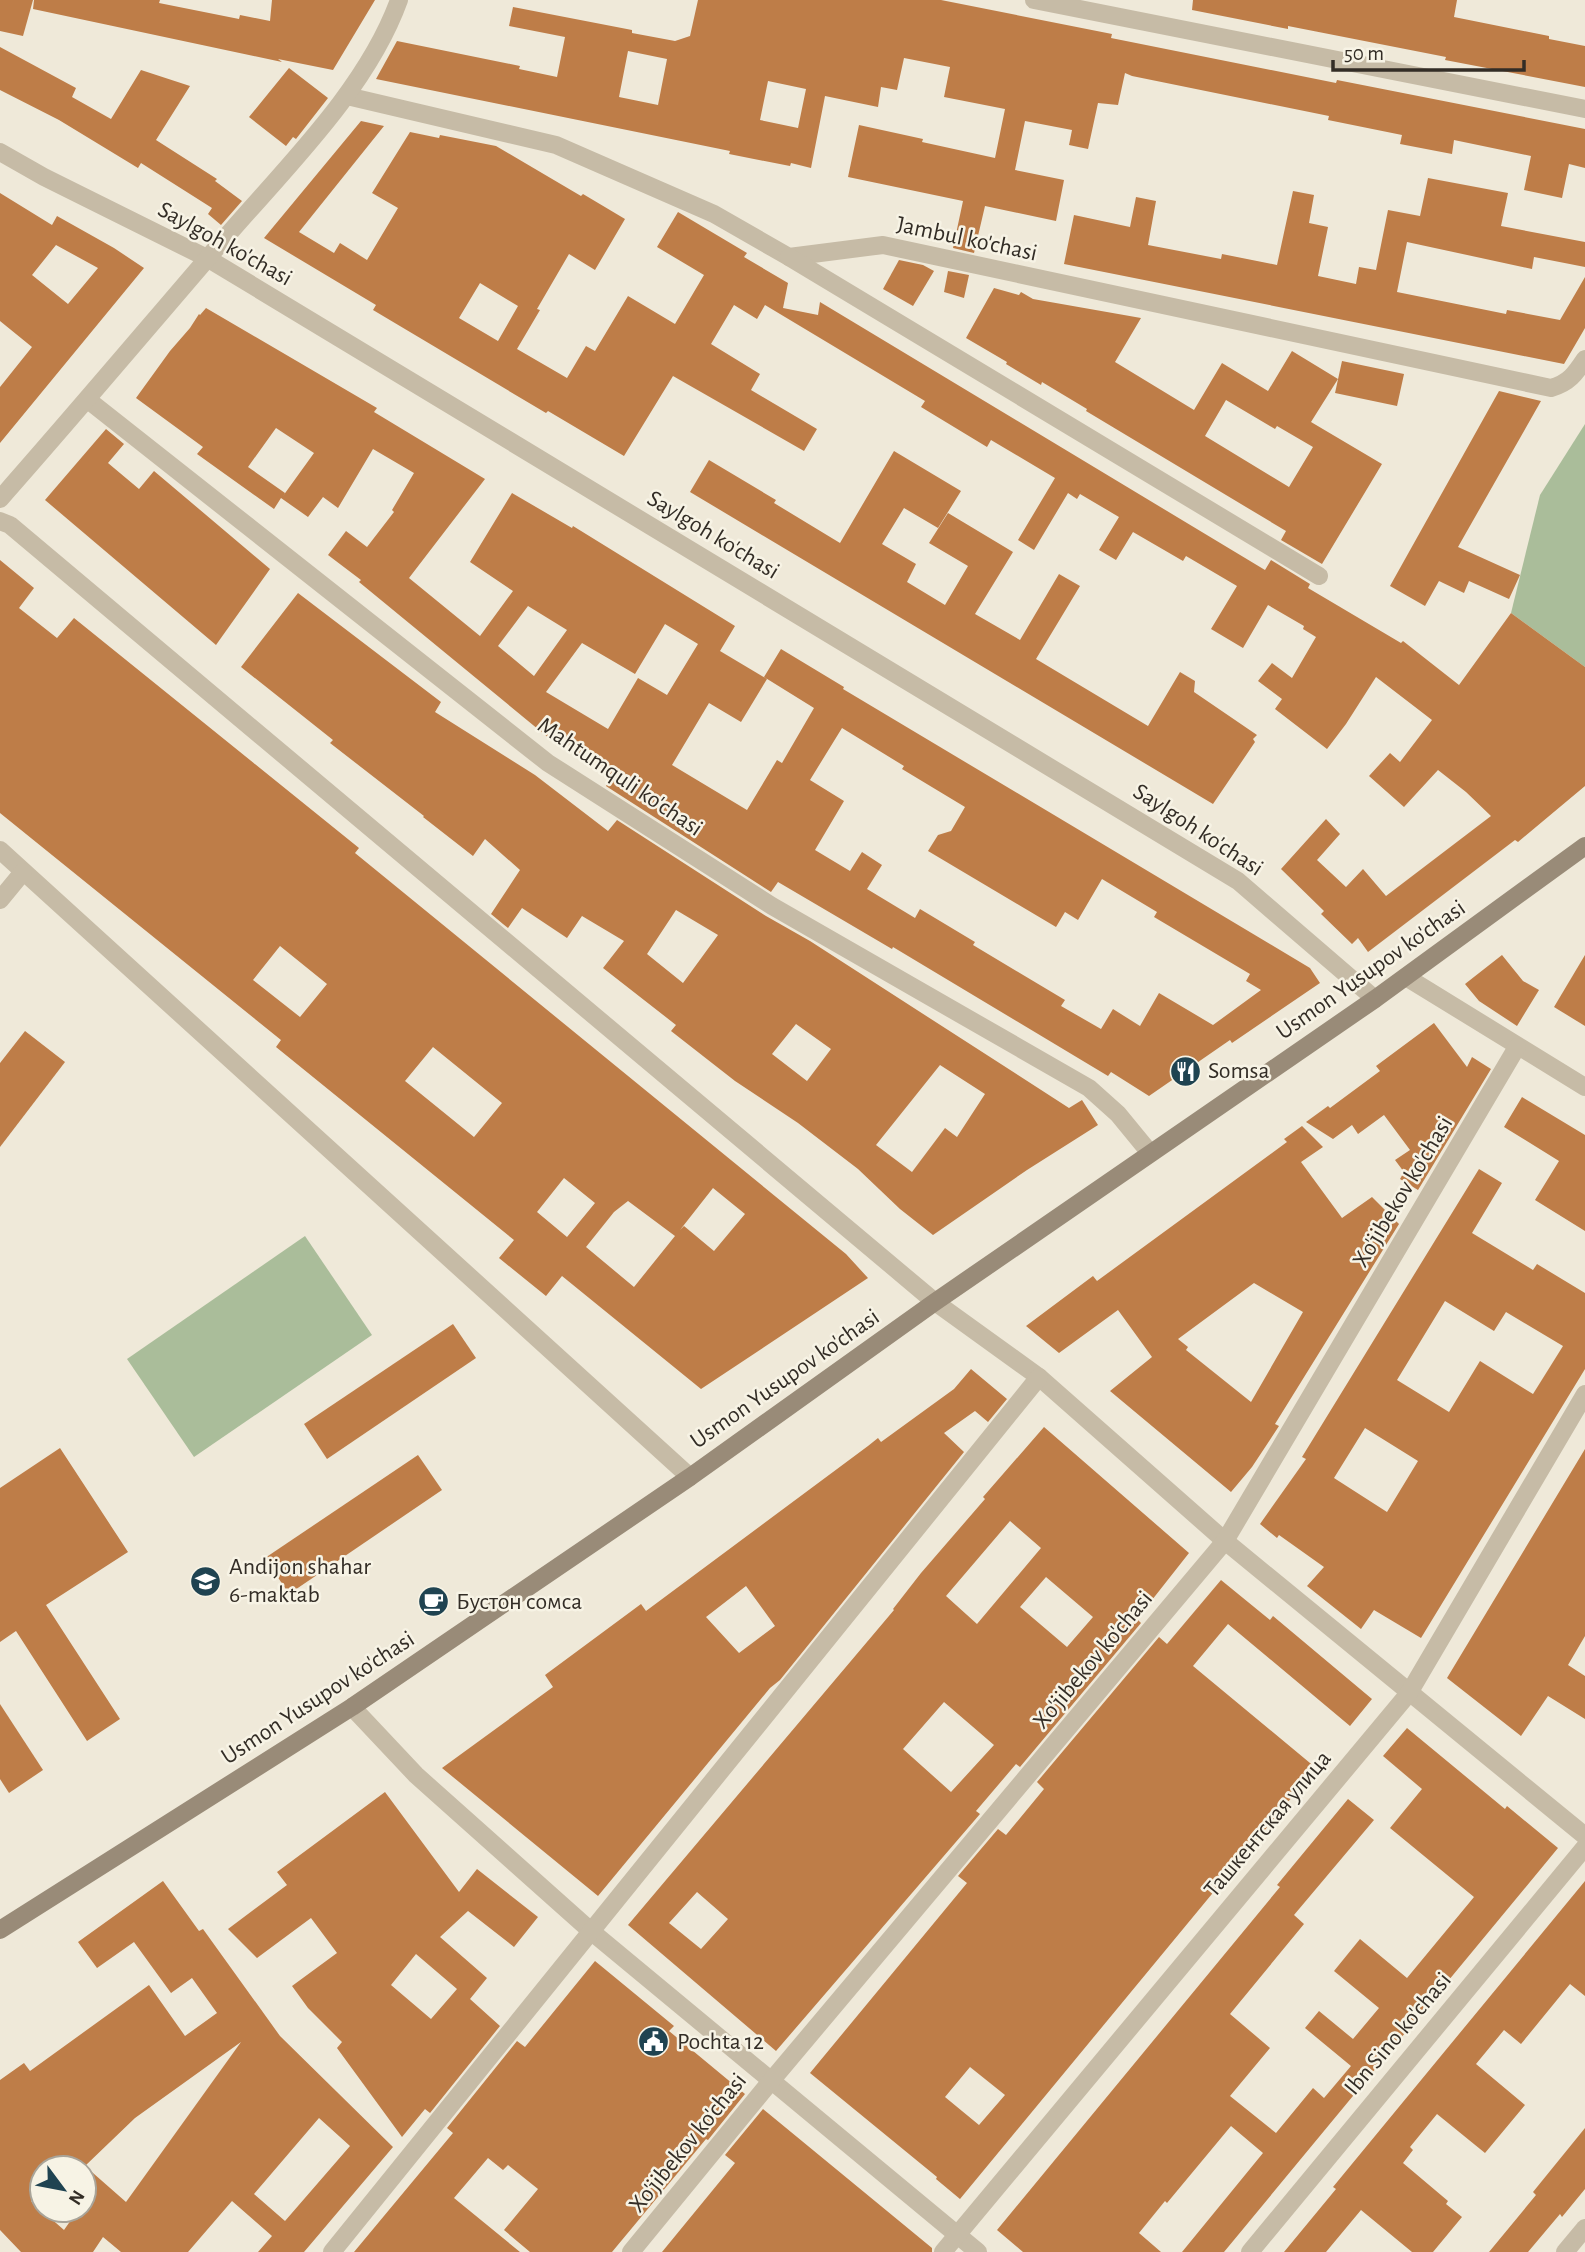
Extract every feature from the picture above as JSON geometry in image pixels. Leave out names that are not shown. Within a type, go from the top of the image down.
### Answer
[{"type":"main road","name":"Usmon Yusupov ko'chasi","points":[[0,1930],[352,1707],[690,1477],[935,1302],[1375,999],[1585,846]]},
{"type":"street","points":[[0,499],[347,96],[392,20],[399,0]]},
{"type":"street","points":[[1034,0],[1585,109]]},
{"type":"street","points":[[347,96],[556,145],[714,214],[1319,576]]},
{"type":"street","name":"Saylgoh ko'chasi","points":[[0,152],[44,177],[207,258],[1238,881],[1375,999]]},
{"type":"street","name":"Jambul ko'chasi","points":[[789,257],[883,245],[1551,388],[1564,384],[1574,376],[1585,359]]},
{"type":"street","name":"Mahtumquli ko'chasi","points":[[88,400],[548,763],[772,906],[1089,1088],[1118,1115],[1150,1153]]},
{"type":"street","points":[[0,521],[10,525],[935,1302],[1039,1377],[1225,1541],[1585,1836]]},
{"type":"street","points":[[0,850],[690,1477]]},
{"type":"street","points":[[0,900],[23,872]]},
{"type":"street","points":[[1406,977],[1585,1087]]},
{"type":"street","name":"Xo'jibekov ko'chasi","points":[[631,2252],[771,2081],[1225,1541],[1517,1047]]},
{"type":"street","points":[[332,2252],[1039,1377]]},
{"type":"street","name":"Ташкентская улица","points":[[943,2252],[1409,1693],[1585,1394]]},
{"type":"street","points":[[352,1707],[416,1775],[592,1932],[978,2252]]},
{"type":"street","name":"Ibn Sino ko'chasi","points":[[1250,2252],[1585,1847]]},
{"type":"street","points":[[1565,2252],[1585,2228]]},
{"type":"green space","points":[[1585,424],[1585,667],[1511,613],[1540,495]]},
{"type":"green space","points":[[305,1236],[372,1335],[194,1457],[127,1359]]},
{"type":"building","points":[[0,0],[33,0],[23,36],[0,31]]},
{"type":"building","points":[[34,0],[160,0],[159,3],[239,19],[240,15],[270,21],[272,0],[375,0],[333,70],[278,59],[282,62],[33,9]]},
{"type":"building","points":[[698,0],[941,0],[1112,34],[1111,38],[1585,129],[1585,168],[1569,164],[1562,198],[1524,190],[1531,156],[1454,140],[1452,154],[1400,144],[1402,135],[1328,120],[1329,116],[1125,73],[1118,105],[1098,103],[1088,149],[1069,145],[1072,130],[1025,121],[1015,170],[1064,180],[1056,221],[985,206],[974,253],[953,248],[963,201],[848,177],[859,125],[995,158],[1005,109],[944,97],[950,67],[904,58],[897,90],[881,87],[878,107],[825,96],[811,168],[729,154],[730,151],[376,79],[397,41],[520,66],[519,69],[557,77],[565,37],[509,26],[513,7],[675,41],[690,36]],"holes":[[[628,51],[667,59],[658,105],[619,97]],[[768,81],[806,89],[798,128],[760,120]]]},
{"type":"building","points":[[1193,0],[1457,0],[1454,17],[1585,46],[1585,87],[1288,26],[1288,29],[1192,10]]},
{"type":"building","points":[[0,47],[76,88],[72,97],[111,119],[141,70],[190,86],[156,140],[217,179],[215,181],[242,201],[221,225],[208,214],[212,208],[141,163],[138,168],[59,120],[0,90]]},
{"type":"building","points":[[289,68],[328,98],[296,139],[293,137],[286,146],[249,117]]},
{"type":"building","points":[[361,121],[384,126],[299,232],[334,253],[340,243],[367,260],[398,208],[372,193],[410,132],[496,146],[625,219],[595,270],[569,254],[517,349],[567,378],[586,346],[595,351],[628,296],[675,324],[704,275],[657,247],[678,212],[747,253],[744,257],[788,283],[783,308],[818,315],[820,302],[1265,570],[1271,560],[1310,584],[1308,588],[1401,643],[1403,641],[1459,685],[1511,613],[1585,667],[1585,786],[1518,842],[1515,840],[1368,952],[1358,938],[1352,944],[1321,914],[1324,911],[1281,869],[1326,819],[1340,834],[1317,860],[1346,887],[1363,869],[1386,896],[1491,816],[1438,770],[1404,807],[1369,776],[1390,753],[1400,762],[1432,720],[1376,677],[1327,749],[1275,709],[1282,699],[1258,681],[1272,663],[1292,678],[1316,637],[1303,629],[1304,626],[1268,605],[1243,648],[1211,629],[1237,586],[1186,556],[1183,561],[1133,532],[1116,560],[1099,550],[1119,517],[1080,494],[1077,499],[1068,493],[1034,550],[1018,540],[1055,478],[991,440],[987,447],[921,407],[925,401],[765,305],[757,319],[734,305],[711,344],[760,374],[751,390],[817,429],[804,451],[673,376],[624,456],[373,310],[376,305],[264,238]],"holes":[[[480,283],[518,306],[498,341],[459,318]]]},
{"type":"building","points":[[1428,178],[1508,193],[1501,226],[1585,242],[1585,267],[1534,257],[1532,269],[1407,242],[1397,292],[1506,314],[1507,310],[1560,320],[1585,277],[1585,328],[1564,364],[1064,264],[1074,215],[1130,227],[1136,197],[1156,201],[1148,245],[1221,259],[1222,254],[1277,265],[1293,191],[1314,195],[1309,223],[1328,227],[1318,276],[1356,284],[1359,267],[1376,270],[1388,210],[1420,216]]},
{"type":"building","points":[[0,193],[52,225],[57,216],[144,268],[0,443],[0,387],[32,347],[0,321]],"holes":[[[56,245],[98,268],[68,304],[32,275]]]},
{"type":"building","points":[[899,260],[923,265],[934,271],[913,306],[883,289]]},
{"type":"building","points":[[948,271],[969,275],[964,298],[944,292]]},
{"type":"building","points":[[994,288],[1019,295],[1021,292],[1033,299],[1141,318],[1115,362],[1194,410],[1222,363],[1268,391],[1292,351],[1338,379],[1311,422],[1382,464],[1322,564],[1281,540],[1286,531],[966,338]],"holes":[[[1226,400],[1275,429],[1277,426],[1313,447],[1289,487],[1205,436]]]},
{"type":"building","points":[[206,308],[377,408],[374,412],[485,479],[409,578],[480,636],[513,591],[470,562],[512,493],[572,528],[573,526],[735,626],[720,651],[767,679],[741,722],[709,703],[672,765],[747,810],[777,760],[782,763],[814,708],[764,677],[781,649],[844,687],[843,689],[1310,968],[1320,983],[1149,1096],[1111,1072],[1108,1076],[893,947],[892,949],[778,882],[771,892],[606,786],[613,776],[550,739],[328,555],[346,531],[367,547],[394,512],[392,510],[414,473],[373,449],[338,508],[323,497],[308,517],[281,498],[274,509],[197,454],[203,447],[136,398]],"holes":[[[276,428],[314,453],[283,496],[285,493],[248,467]],[[528,606],[567,630],[534,676],[498,646]],[[665,624],[698,644],[667,695],[638,678],[608,729],[546,692],[582,643],[635,674]],[[842,728],[965,807],[951,831],[938,835],[928,851],[1056,927],[1065,912],[1078,920],[1102,879],[1157,912],[1154,917],[1250,974],[1246,981],[1261,990],[1213,1025],[1159,993],[1140,1026],[1113,1009],[1101,1029],[1061,1006],[1065,1000],[973,945],[975,942],[920,909],[915,918],[867,889],[882,865],[862,852],[850,871],[815,850],[844,801],[810,780]]]},
{"type":"building","points":[[1342,361],[1404,374],[1397,406],[1335,393]]},
{"type":"building","points":[[1499,391],[1541,401],[1458,547],[1520,575],[1509,599],[1469,581],[1464,593],[1439,581],[1425,606],[1390,586]]},
{"type":"building","points":[[106,429],[124,444],[108,463],[139,489],[154,471],[270,569],[216,645],[45,500]]},
{"type":"building","points":[[894,451],[961,491],[938,528],[904,508],[882,544],[916,564],[907,582],[945,605],[968,566],[929,543],[948,513],[1013,552],[975,614],[1020,640],[1059,574],[1080,586],[1036,659],[1148,726],[1180,672],[1195,681],[1194,692],[1257,735],[1213,804],[690,492],[709,460],[840,543]]},
{"type":"building","points":[[0,560],[34,588],[19,608],[57,638],[74,618],[359,848],[355,853],[846,1254],[868,1278],[701,1389],[562,1276],[546,1296],[499,1258],[514,1240],[276,1047],[281,1040],[0,813]],"holes":[[[280,946],[327,984],[300,1017],[253,980]],[[433,1047],[502,1103],[474,1137],[405,1081]],[[564,1178],[595,1203],[567,1237],[537,1212]],[[713,1188],[745,1214],[714,1251],[684,1226],[680,1230]],[[628,1201],[675,1236],[634,1287],[586,1247],[614,1212]]]},
{"type":"building","points":[[298,593],[441,702],[435,712],[535,775],[608,831],[617,820],[1069,1108],[1082,1100],[1098,1125],[933,1235],[900,1209],[858,1169],[798,1123],[735,1081],[671,1031],[676,1025],[603,968],[624,941],[582,916],[567,938],[522,908],[508,928],[503,924],[491,914],[520,870],[485,839],[473,856],[330,743],[333,740],[241,667]],"holes":[[[676,910],[718,935],[683,983],[647,954]],[[796,1024],[831,1049],[807,1081],[772,1054]],[[940,1065],[985,1094],[957,1137],[945,1128],[912,1172],[876,1145]]]},
{"type":"building","points":[[1502,955],[1523,981],[1539,990],[1517,1026],[1479,1001],[1465,984]]},
{"type":"building","points":[[1585,955],[1585,1026],[1554,1007]]},
{"type":"building","points":[[1434,1023],[1467,1067],[1472,1057],[1491,1069],[1418,1190],[1400,1179],[1404,1172],[1395,1160],[1410,1150],[1384,1115],[1358,1134],[1352,1125],[1333,1139],[1306,1122],[1380,1071],[1376,1066]]},
{"type":"building","points":[[25,1031],[65,1062],[0,1147],[0,1063]]},
{"type":"building","points":[[1522,1097],[1585,1135],[1585,1231],[1535,1200],[1559,1161],[1504,1127]]},
{"type":"building","points":[[1302,1126],[1323,1147],[1301,1162],[1342,1218],[1372,1197],[1399,1224],[1275,1424],[1279,1426],[1252,1467],[1231,1492],[1110,1391],[1152,1357],[1118,1310],[1059,1353],[1026,1326],[1093,1276],[1097,1281],[1287,1142],[1284,1139]],"holes":[[[1254,1283],[1303,1312],[1251,1402],[1186,1350],[1188,1347],[1178,1339]]]},
{"type":"building","points":[[1479,1169],[1502,1183],[1472,1233],[1533,1270],[1537,1264],[1585,1293],[1585,1369],[1421,1638],[1374,1610],[1361,1629],[1307,1586],[1324,1567],[1279,1535],[1277,1538],[1260,1524],[1306,1459],[1302,1457]],"holes":[[[1445,1301],[1494,1331],[1506,1312],[1563,1346],[1533,1394],[1480,1361],[1449,1412],[1397,1380]],[[1365,1428],[1418,1461],[1387,1512],[1334,1478]]]},
{"type":"building","points":[[453,1324],[476,1358],[327,1459],[304,1424]]},
{"type":"building","points":[[971,1369],[1007,1399],[988,1422],[975,1411],[944,1433],[964,1452],[780,1680],[770,1688],[598,1896],[442,1768],[553,1687],[545,1675],[641,1604],[646,1611],[878,1438],[881,1442],[954,1389]],"holes":[[[746,1586],[775,1626],[739,1653],[706,1617]]]},
{"type":"building","points":[[1044,1427],[1189,1553],[1137,1619],[1141,1623],[1020,1767],[1016,1764],[976,1811],[980,1814],[776,2051],[628,1925],[894,1610],[921,1573],[985,1499],[983,1497]],"holes":[[[1010,1521],[1041,1548],[977,1624],[946,1596]],[[1046,1577],[1093,1617],[1067,1647],[1020,1607]],[[944,1702],[994,1745],[951,1792],[903,1749]],[[697,1892],[728,1919],[701,1949],[669,1923]]]},
{"type":"building","points":[[60,1448],[128,1552],[46,1605],[120,1719],[87,1741],[16,1631],[0,1642],[0,1488]]},
{"type":"building","points":[[1585,1449],[1585,1636],[1568,1665],[1585,1676],[1585,1719],[1548,1696],[1521,1736],[1447,1678]]},
{"type":"building","points":[[418,1455],[442,1490],[289,1594],[265,1558]]},
{"type":"building","points":[[1221,1580],[1270,1620],[1273,1616],[1372,1699],[1350,1726],[1228,1624],[1193,1666],[1316,1768],[960,2199],[810,2073],[967,1883],[958,1876],[998,1829],[1006,1835],[1044,1789],[1037,1782],[1159,1637],[1167,1644]],"holes":[[[970,2067],[1005,2095],[979,2125],[945,2097]]]},
{"type":"building","points":[[0,1704],[43,1770],[9,1793],[0,1779]]},
{"type":"building","points":[[1407,1728],[1505,1809],[1507,1806],[1558,1848],[1224,2252],[1182,2252],[1263,2153],[1231,2126],[1139,2233],[1161,2252],[1023,2252],[997,2230],[1280,1887],[1277,1885],[1348,1799],[1374,1820],[1294,1915],[1304,1924],[1230,2014],[1270,2048],[1230,2096],[1276,2133],[1313,2088],[1324,2098],[1351,2066],[1305,2028],[1319,2011],[1353,2039],[1379,2008],[1334,1971],[1360,1939],[1407,1978],[1474,1897],[1390,1828],[1422,1789],[1383,1756]]},
{"type":"building","points":[[385,1792],[459,1892],[477,1869],[538,1917],[514,1947],[468,1911],[440,1937],[487,1978],[470,1999],[500,2026],[430,2113],[425,2109],[402,2137],[337,2048],[342,2042],[308,2008],[292,1986],[337,1953],[311,1918],[257,1958],[228,1929],[287,1885],[277,1872]],"holes":[[[416,1954],[457,1989],[431,2019],[391,1985]]]},
{"type":"building","points":[[163,1881],[199,1931],[203,1929],[280,2036],[393,2147],[304,2252],[258,2252],[272,2236],[232,2201],[188,2252],[121,2252],[103,2237],[93,2252],[21,2252],[0,2230],[0,2080],[24,2063],[30,2071],[149,1985],[185,2036],[217,2013],[192,1978],[171,1993],[134,1942],[97,1968],[78,1942]],"holes":[[[241,2042],[126,2202],[98,2177],[98,2224],[68,2224],[64,2230],[57,2224],[28,2224],[28,2154],[98,2154],[135,2118]],[[319,2118],[350,2146],[285,2221],[254,2194]]]},
{"type":"building","points":[[1585,1881],[1585,1996],[1570,1984],[1521,2044],[1504,2030],[1476,2064],[1525,2105],[1485,2153],[1437,2114],[1410,2147],[1413,2150],[1403,2163],[1448,2201],[1446,2204],[1462,2217],[1433,2252],[1412,2252],[1361,2210],[1326,2252],[1284,2252],[1336,2189],[1333,2187]]},
{"type":"building","points":[[595,1961],[674,2026],[669,2031],[745,2094],[708,2140],[706,2139],[612,2252],[530,2252],[504,2230],[538,2189],[508,2165],[503,2170],[488,2158],[454,2198],[520,2252],[354,2252],[453,2133],[447,2128],[517,2041],[525,2047]]},
{"type":"building","points":[[763,2109],[932,2248],[932,2252],[662,2252],[735,2163],[725,2155]]},
{"type":"building","points":[[1585,2128],[1585,2189],[1528,2252],[1489,2252],[1536,2195],[1533,2192]]},
{"type":"place","name":"Somsa","points":[[1185,1071]]},
{"type":"place","name":"Andijon shahar 6-maktab","points":[[206,1581]]},
{"type":"place","name":"Бустон сомса","points":[[433,1602]]},
{"type":"place","name":"Pochta 12","points":[[654,2042]]}]
